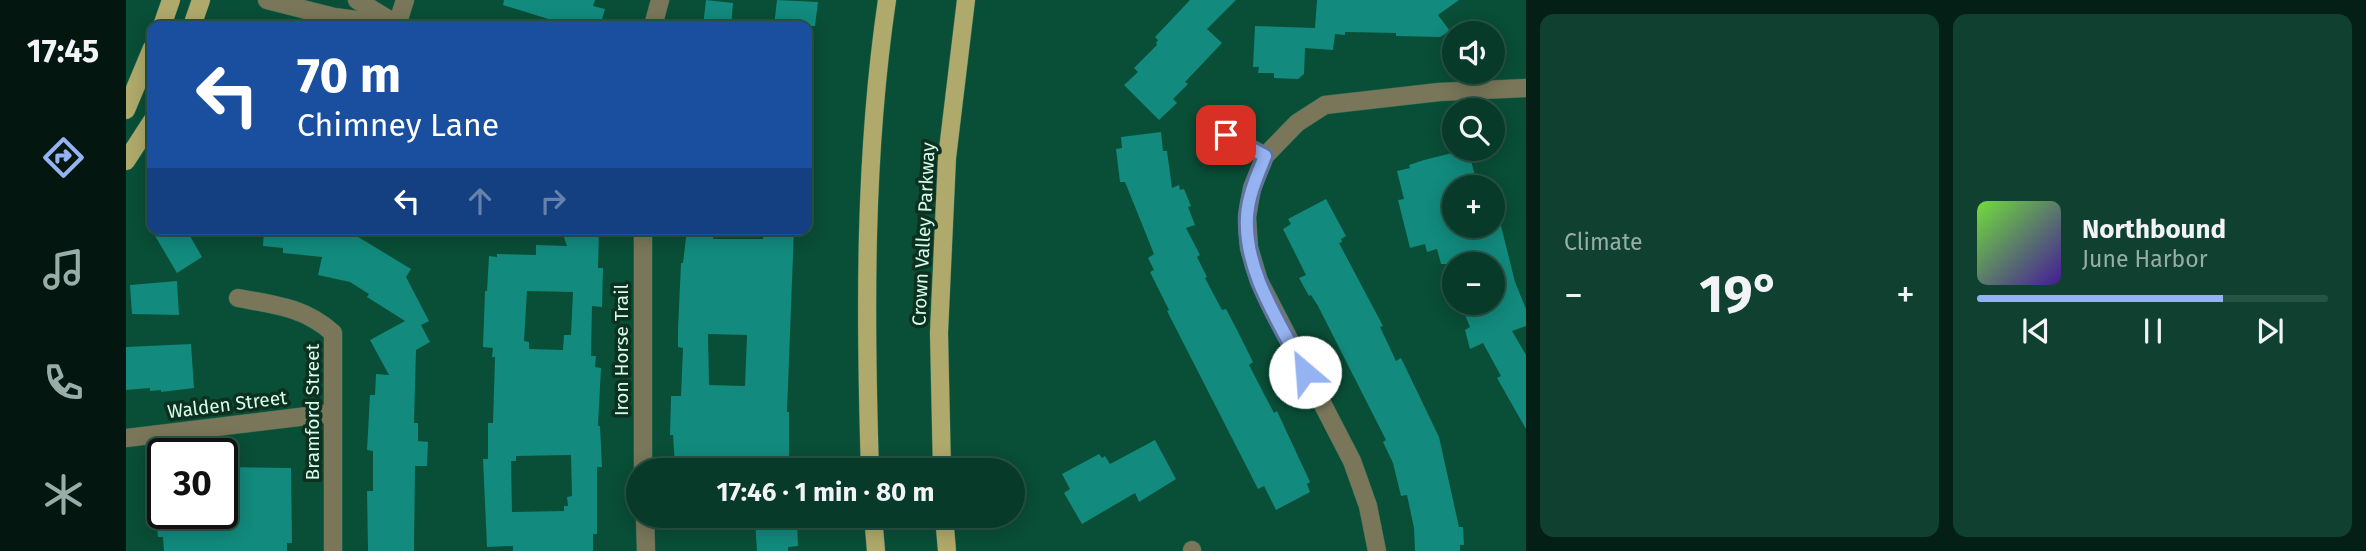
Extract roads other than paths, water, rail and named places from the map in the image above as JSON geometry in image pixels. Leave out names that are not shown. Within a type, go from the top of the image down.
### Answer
[{"type":"main road","points":[[164,21],[171,0]]},
{"type":"main road","points":[[194,21],[201,0]]},
{"type":"main road","points":[[870,458],[866,241],[877,72],[887,0]]},
{"type":"main road","name":"Crown Valley Parkway","points":[[942,458],[939,333],[946,171],[965,0]]},
{"type":"main road","points":[[126,110],[147,60]]},
{"type":"main road","points":[[126,162],[147,129]]},
{"type":"main road","points":[[874,528],[876,551]]},
{"type":"main road","points":[[945,528],[947,551]]},
{"type":"street","points":[[267,0],[334,17],[363,21]]},
{"type":"street","points":[[357,0],[392,21]]},
{"type":"street","points":[[401,21],[405,0]]},
{"type":"street","points":[[654,21],[660,0]]},
{"type":"street","points":[[1377,551],[1368,506],[1352,461],[1259,281],[1249,248],[1247,218],[1252,188],[1265,156],[1297,123],[1325,106],[1439,92],[1526,88]]},
{"type":"street","points":[[1226,135],[1265,156]]},
{"type":"street","name":"Iron Horse Trail","points":[[643,235],[643,458]]},
{"type":"street","name":"Bramford Street","points":[[238,298],[285,307],[317,319],[332,333],[333,551]]},
{"type":"street","name":"Walden Street","points":[[126,438],[332,413]]},
{"type":"street","points":[[645,528],[646,551]]}]
